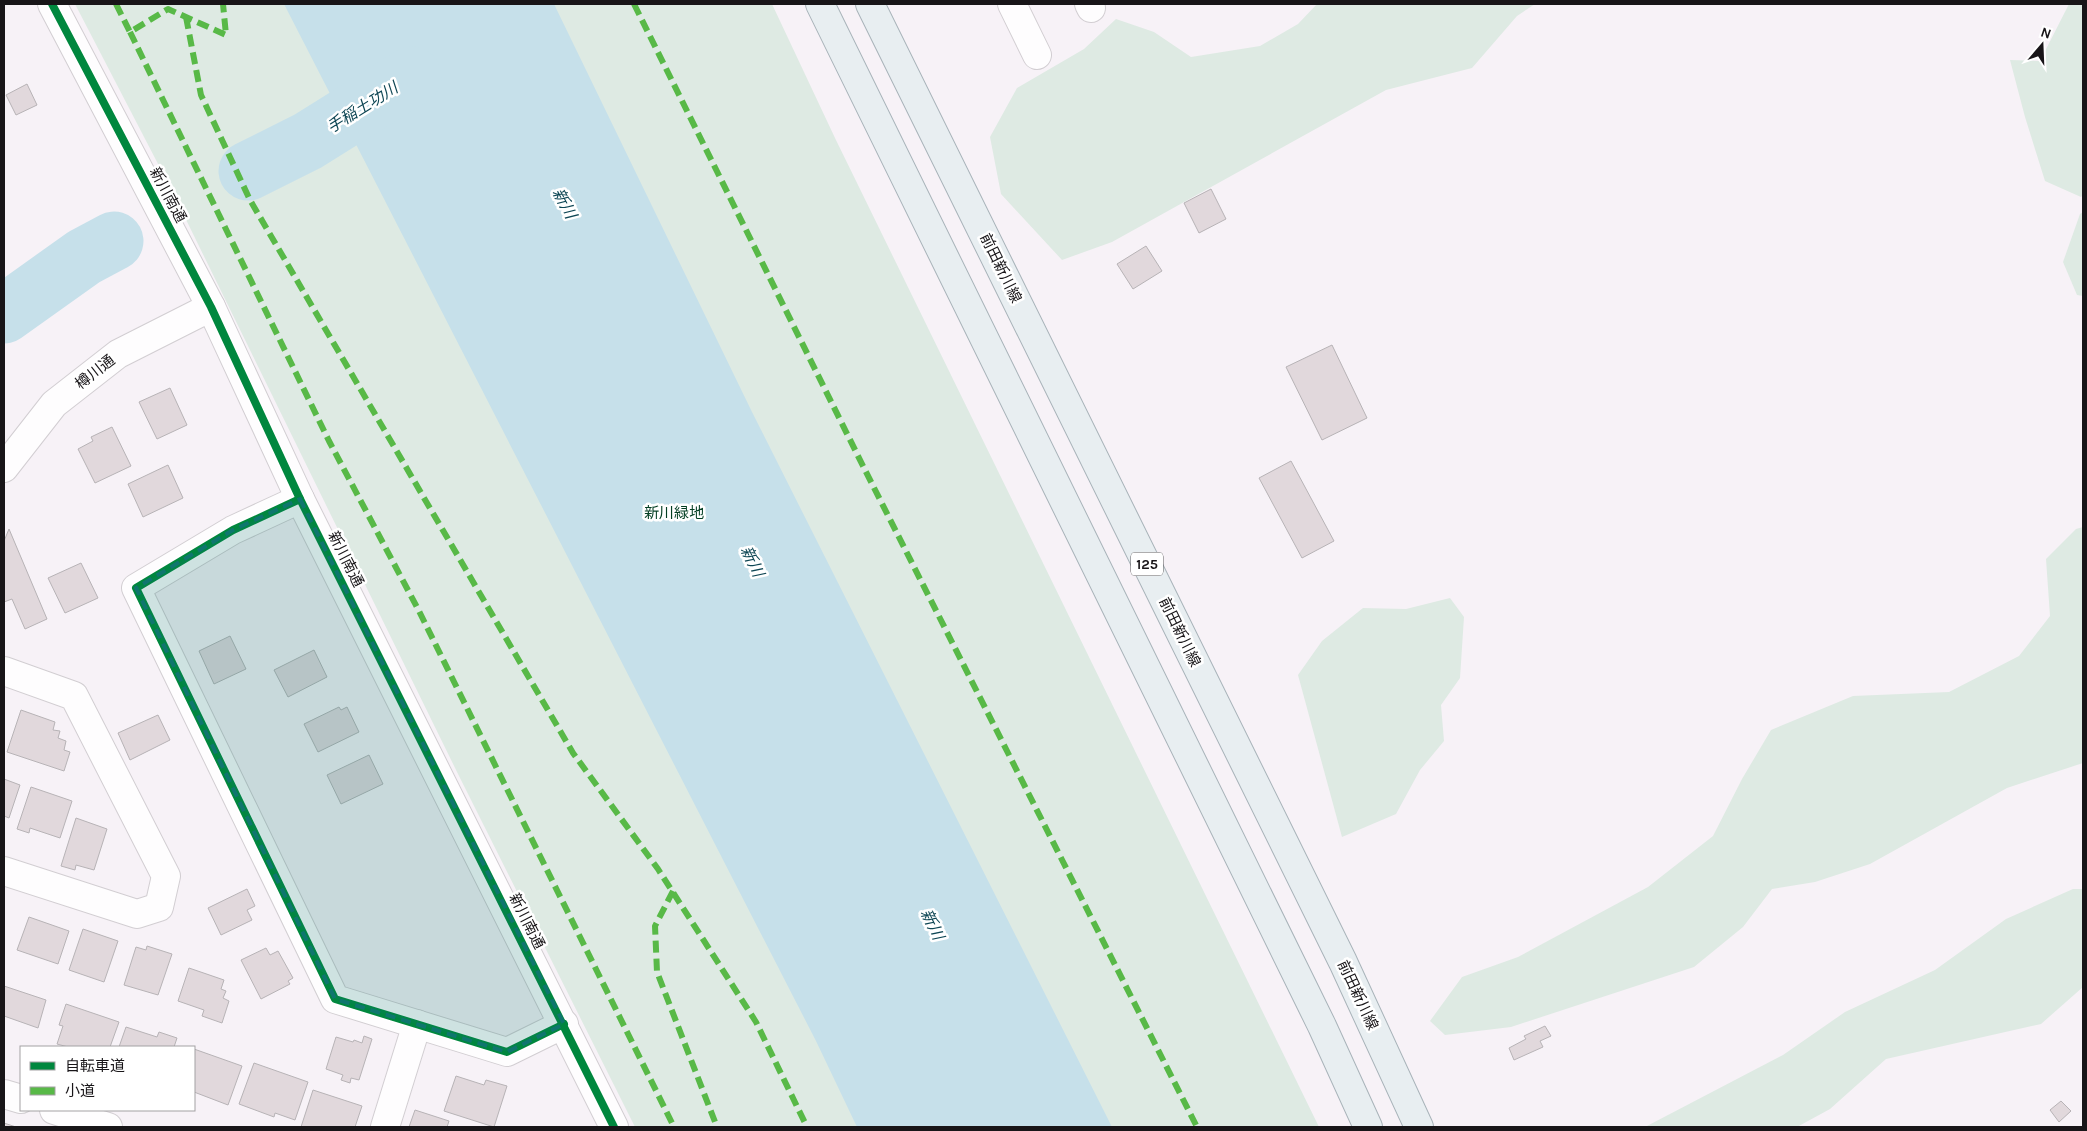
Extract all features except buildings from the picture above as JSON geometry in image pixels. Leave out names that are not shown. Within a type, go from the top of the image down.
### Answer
[{"type":"main road","points":[[820,4],[1309,999],[1368,1127]]},
{"type":"main road","name":"前田新川線","points":[[870,4],[1343,962],[1418,1127]]},
{"type":"street","name":"新川南通","points":[[52,4],[211,307],[300,499],[614,1127]]},
{"type":"street","points":[[1012,4],[1037,55]]},
{"type":"street","name":"樽川通","points":[[4,468],[54,404],[111,359],[211,307]]},
{"type":"street","points":[[300,499],[233,530],[136,588],[335,999],[507,1052],[564,1024]]},
{"type":"street","points":[[4,671],[74,696],[166,876],[159,907],[137,914],[4,871]]},
{"type":"street","points":[[385,1127],[417,1024]]},
{"type":"street","points":[[4,1094],[20,1099]]},
{"type":"street","points":[[57,1111],[108,1127]]},
{"type":"highlighted area","points":[[300,499],[564,1024],[507,1052],[335,999],[136,588],[233,530]]},
{"type":"green space","name":"新川緑地","points":[[75,4],[772,4],[835,138],[1319,1127],[635,1127],[457,772],[170,187]]},
{"type":"green space","points":[[1317,4],[1535,4],[1517,16],[1472,68],[1386,90],[1112,242],[1062,260],[1001,194],[990,137],[1017,88],[1084,49],[1116,19],[1154,32],[1191,57],[1260,46],[1298,24]]},
{"type":"green space","points":[[2069,4],[2083,4],[2083,195],[2081,197],[2045,181],[2010,60],[2040,61]]},
{"type":"green space","points":[[2083,212],[2083,296],[2077,295],[2063,262],[2080,214]]},
{"type":"green space","points":[[2083,527],[2083,763],[2007,788],[1870,864],[1815,882],[1772,889],[1743,927],[1694,967],[1511,1027],[1445,1035],[1430,1021],[1462,977],[1518,957],[1648,887],[1713,836],[1742,779],[1771,730],[1853,696],[1949,692],[2019,656],[2050,616],[2046,559],[2076,529]]},
{"type":"green space","points":[[1450,598],[1464,617],[1460,678],[1441,705],[1444,741],[1420,770],[1396,814],[1342,837],[1298,675],[1322,641],[1363,608],[1406,609]]},
{"type":"green space","points":[[2073,889],[2083,889],[2083,987],[2041,1024],[1886,1059],[1830,1109],[1797,1127],[1645,1127],[1783,1055],[1845,1012],[1935,970],[2006,919]]},
{"type":"water","name":"新川","points":[[284,4],[554,4],[752,412],[1112,1127],[857,1127],[816,1041]]},
{"type":"waterway","name":"手稲土功川","points":[[248,171],[308,141],[412,76]]},
{"type":"waterway","name":"手稲土功川","points":[[4,314],[84,257],[114,241]]},
{"type":"marked path","points":[[116,4],[130,32],[168,9],[226,35],[223,4]]},
{"type":"marked path","points":[[634,4],[863,466],[1197,1127]]},
{"type":"marked path","points":[[186,17],[201,95],[250,200],[573,753],[658,869],[756,1022],[807,1127]]},
{"type":"marked path","points":[[130,32],[329,441],[419,611],[674,1127]]},
{"type":"marked path","points":[[673,891],[655,926],[657,972],[717,1127]]},
{"type":"cycle path","points":[[52,4],[211,307],[300,499],[614,1127]]},
{"type":"cycle path","points":[[300,499],[233,530],[136,588],[335,999],[507,1052],[564,1024]]}]
